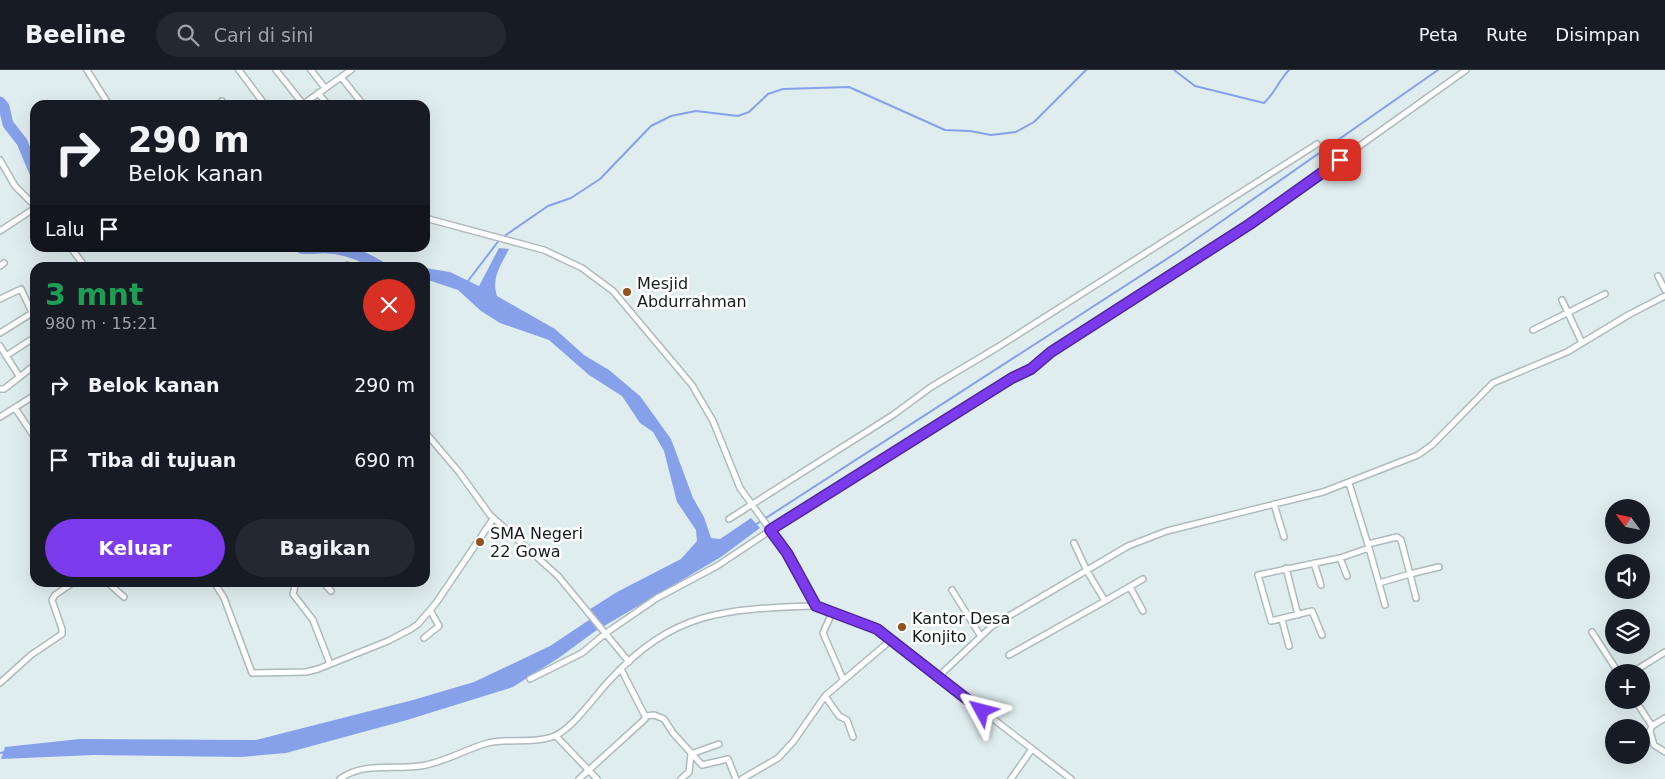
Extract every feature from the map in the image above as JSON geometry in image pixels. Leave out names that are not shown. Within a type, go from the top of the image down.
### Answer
[{"type":"street","points":[[86,70],[106,100]]},
{"type":"street","points":[[240,70],[262,100]]},
{"type":"street","points":[[276,70],[299,100]]},
{"type":"street","points":[[311,70],[325,88]]},
{"type":"street","points":[[308,100],[351,70]]},
{"type":"street","points":[[530,679],[582,653],[605,631],[668,591],[717,566],[769,528],[1012,378],[1027,372],[1051,352],[1232,236],[1466,70]]},
{"type":"street","points":[[341,77],[359,100]]},
{"type":"street","points":[[318,93],[324,100]]},
{"type":"street","points":[[729,519],[893,415],[931,387],[1029,327],[1316,144]]},
{"type":"street","points":[[0,160],[15,186],[30,202]]},
{"type":"street","points":[[0,231],[30,210]]},
{"type":"street","points":[[430,219],[544,250],[564,259],[600,280],[613,291],[695,390],[723,444],[740,488],[787,553],[816,606]]},
{"type":"street","points":[[1658,276],[1665,290]]},
{"type":"street","points":[[0,298],[21,289],[30,309]]},
{"type":"street","points":[[1533,330],[1605,294]]},
{"type":"street","points":[[938,677],[980,635],[1004,618],[1128,546],[1151,536],[1349,483],[1423,452],[1493,383],[1582,344],[1630,314],[1665,296]]},
{"type":"street","points":[[1562,300],[1582,344]]},
{"type":"street","points":[[0,333],[30,314]]},
{"type":"street","points":[[6,356],[30,340]]},
{"type":"street","points":[[0,346],[19,376]]},
{"type":"street","points":[[0,389],[4,389],[30,368]]},
{"type":"street","points":[[0,417],[30,398]]},
{"type":"street","points":[[15,408],[30,426]]},
{"type":"street","points":[[430,438],[456,467],[493,519],[558,576],[629,662]]},
{"type":"street","points":[[1349,483],[1385,605]]},
{"type":"street","points":[[1274,504],[1284,537]]},
{"type":"street","points":[[217,587],[224,598],[252,673],[306,672],[406,632],[418,624],[430,610],[493,519]]},
{"type":"street","points":[[1322,635],[1313,612],[1282,620],[1270,620],[1258,577],[1260,574],[1340,558],[1368,546],[1400,538],[1416,598]]},
{"type":"street","points":[[1074,543],[1087,571],[1105,601]]},
{"type":"street","points":[[1340,558],[1347,576]]},
{"type":"street","points":[[1314,563],[1320,586]]},
{"type":"street","points":[[1379,583],[1439,567]]},
{"type":"street","points":[[1286,568],[1298,615]]},
{"type":"street","points":[[1009,654],[1143,579]]},
{"type":"street","points":[[0,682],[31,655],[62,634],[52,600],[55,595],[67,587]]},
{"type":"street","points":[[113,587],[124,597]]},
{"type":"street","points":[[295,587],[293,594],[313,620],[330,664]]},
{"type":"street","points":[[327,587],[331,592]]},
{"type":"street","points":[[1130,587],[1143,611]]},
{"type":"street","points":[[952,590],[980,635]]},
{"type":"street","points":[[340,779],[362,769],[421,766],[488,743],[529,742],[556,736],[573,721],[621,669],[673,629],[697,618],[738,610],[816,606],[868,623],[1071,779]]},
{"type":"street","points":[[424,638],[438,626],[430,610]]},
{"type":"street","points":[[832,612],[822,633],[843,679]]},
{"type":"street","points":[[1282,620],[1290,646]]},
{"type":"street","points":[[1592,632],[1613,664]]},
{"type":"street","points":[[742,779],[772,763],[785,751],[825,696],[890,640]]},
{"type":"street","points":[[1646,664],[1665,652]]},
{"type":"street","points":[[579,779],[643,722],[645,716],[621,669]]},
{"type":"street","points":[[825,696],[839,716],[847,720],[853,738]]},
{"type":"street","points":[[1641,709],[1652,726]]},
{"type":"street","points":[[645,716],[654,715],[664,719],[691,754],[704,765],[728,759],[736,779]]},
{"type":"street","points":[[1665,718],[1652,726],[1650,731],[1654,745],[1665,752]]},
{"type":"street","points":[[556,736],[597,779]]},
{"type":"street","points":[[691,754],[720,744]]},
{"type":"street","points":[[1011,779],[1032,750]]},
{"type":"street","points":[[681,779],[689,772],[691,754]]},
{"type":"water","points":[[499,248],[509,249],[496,277],[495,289],[497,296],[555,329],[584,355],[609,370],[640,396],[671,439],[693,498],[704,517],[711,538],[720,539],[751,518],[760,528],[721,557],[594,632],[560,657],[513,687],[407,720],[286,753],[241,757],[94,755],[1,759],[5,747],[80,739],[256,740],[413,700],[474,682],[550,646],[589,620],[587,611],[617,592],[681,559],[697,541],[696,530],[677,502],[664,451],[653,432],[640,423],[622,396],[589,375],[549,340],[500,323],[481,311],[458,290],[430,281],[430,269],[450,272],[479,286]]},
{"type":"waterway","points":[[468,281],[500,239],[548,206],[571,198],[600,179],[651,126],[671,116],[696,111],[738,116],[749,112],[768,94],[783,89],[849,87],[945,130],[970,131],[991,135],[1016,132],[1034,122],[1086,70]]},
{"type":"waterway","points":[[1174,70],[1195,86],[1264,103],[1289,70]]},
{"type":"waterway","points":[[755,525],[1179,251],[1438,70]]},
{"type":"waterway","points":[[0,102],[4,107],[8,124],[22,142],[30,161]]},
{"type":"waterway","points":[[350,252],[372,262]]},
{"type":"waterway","points":[[0,753],[5,752]]},
{"type":"place","name":"Mesjid Abdurrahman","points":[[627,292]]},
{"type":"place","name":"SMA Negeri 22 Gowa","points":[[480,542]]},
{"type":"place","name":"Kantor Desa Konjito","points":[[902,627]]},
{"type":"route","points":[[982,711],[868,623],[816,606],[787,553],[770,530],[1012,378],[1027,372],[1051,352],[1226,240],[1340,160]]}]
